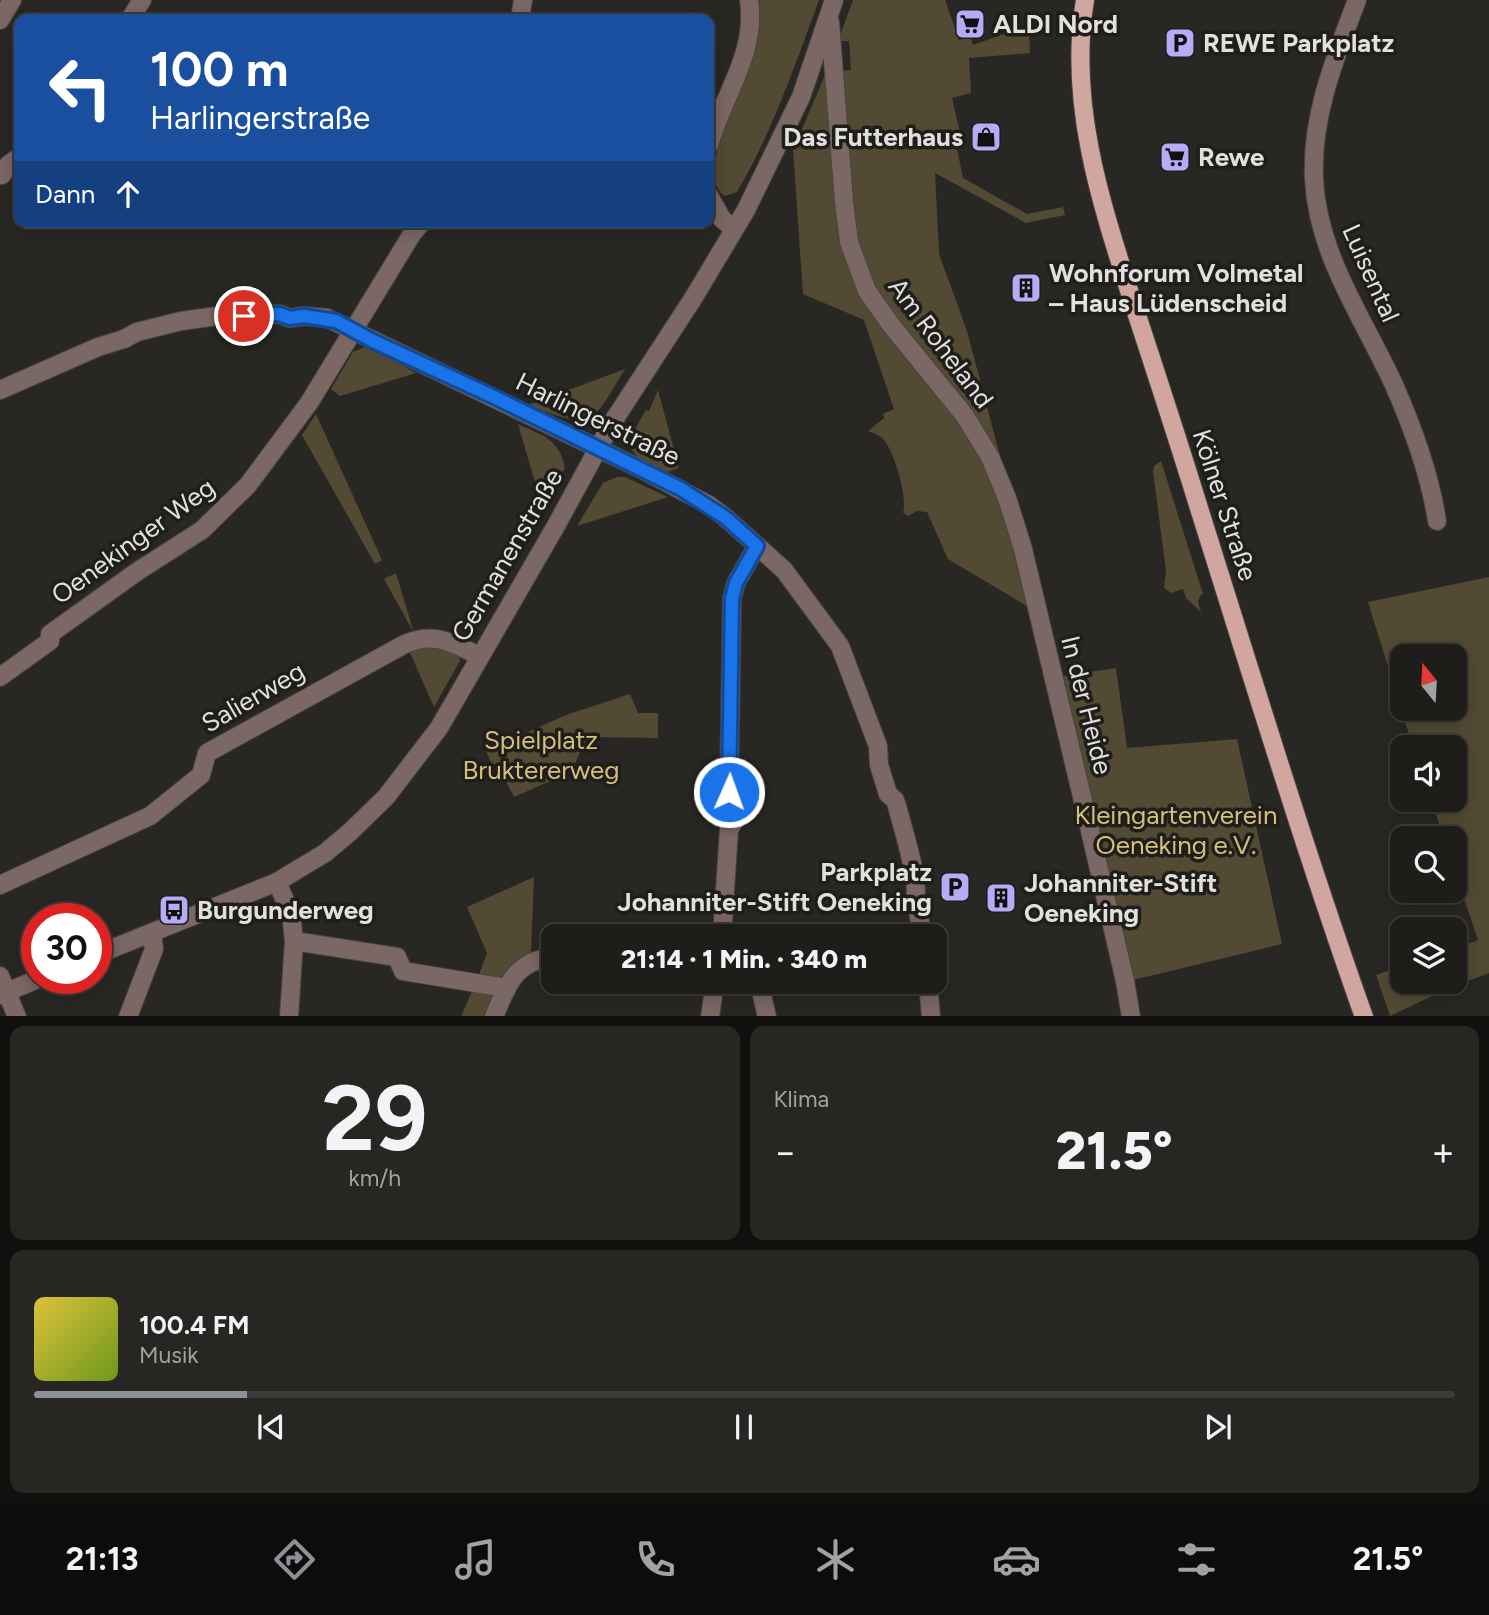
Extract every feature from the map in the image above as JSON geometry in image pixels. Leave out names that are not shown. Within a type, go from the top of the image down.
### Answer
[{"type":"main road","name":"Kölner Straße","points":[[1085,0],[1080,49],[1082,92],[1086,134],[1099,190],[1177,442],[1364,1016]]},
{"type":"street","points":[[0,20],[12,0]]},
{"type":"street","points":[[714,132],[747,48],[751,15],[749,0]]},
{"type":"street","name":"Luisental","points":[[1357,0],[1321,102],[1314,166],[1319,218],[1331,259],[1393,383],[1414,434],[1437,521]]},
{"type":"street","name":"Germanenstraße","points":[[112,949],[277,882],[337,844],[386,797],[439,728],[645,368],[694,297],[754,194],[801,97],[832,7]]},
{"type":"street","name":"Am Roheland","points":[[832,7],[844,202],[854,259],[867,290],[947,392],[990,457],[1016,523],[1037,612]]},
{"type":"street","points":[[2,175],[14,160]]},
{"type":"street","points":[[714,205],[722,219],[734,229]]},
{"type":"street","name":"Oenekinger Weg","points":[[0,677],[50,641],[50,634],[138,571],[202,530],[236,498],[263,468],[297,422],[417,228]]},
{"type":"street","name":"Harlingerstraße","points":[[0,390],[137,332],[181,321],[232,314],[327,318],[598,448],[709,505],[784,570],[841,646],[878,746],[877,755],[888,793],[895,800],[912,870],[920,924]]},
{"type":"street","points":[[723,924],[729,829],[732,825],[732,796],[729,792],[732,598],[736,583],[757,546]]},
{"type":"street","name":"In der Heide","points":[[1037,612],[1108,904],[1131,1016]]},
{"type":"street","name":"Salierweg","points":[[0,885],[150,817],[201,775],[206,753],[403,645],[419,639],[437,638],[479,656]]},
{"type":"street","points":[[277,882],[291,914],[295,941],[289,1016]]},
{"type":"street","points":[[128,1016],[154,949],[152,933]]},
{"type":"street","points":[[295,941],[397,957],[403,971],[506,988]]},
{"type":"street","points":[[494,1016],[516,972],[523,966],[541,961]]},
{"type":"street","points":[[17,1016],[3,987],[21,983]]},
{"type":"street","points":[[710,1016],[713,994]]},
{"type":"street","points":[[762,994],[767,1016]]},
{"type":"street","points":[[929,994],[931,1016]]},
{"type":"green space","points":[[757,0],[819,0],[782,98],[750,169],[737,192],[725,196],[716,186],[714,170],[724,128],[756,48],[759,21]]},
{"type":"green space","points":[[853,0],[945,0],[959,40],[970,37],[973,45],[1029,25],[1030,53],[969,58],[971,93],[952,98],[961,137],[955,139],[963,178],[1027,214],[1063,207],[1065,215],[1026,223],[935,173],[939,254],[967,331],[1000,456],[994,457],[893,323],[858,258],[839,71],[851,70],[849,41],[838,41]]},
{"type":"green space","points":[[828,74],[846,243],[986,458],[1034,613],[948,559],[927,512],[916,511],[909,516],[903,513],[902,486],[891,453],[883,439],[868,431],[884,418],[883,414],[894,409],[864,320],[803,294],[793,150],[825,75]]},
{"type":"green space","points":[[367,346],[416,373],[340,396],[331,389],[353,352]]},
{"type":"green space","points":[[625,369],[604,403],[588,418],[566,418],[528,405]]},
{"type":"green space","points":[[658,390],[679,468],[667,472],[643,460],[632,449],[631,442]]},
{"type":"green space","points":[[316,414],[382,560],[375,564],[302,435]]},
{"type":"green space","points":[[518,424],[549,439],[559,450],[565,468],[542,506]]},
{"type":"green space","points":[[1161,461],[1203,594],[1198,602],[1201,612],[1186,598],[1183,589],[1171,593],[1164,588],[1166,571],[1153,471],[1154,466]]},
{"type":"green space","points":[[617,477],[625,477],[668,497],[577,526],[603,483]]},
{"type":"green space","points":[[396,573],[414,633],[384,579]]},
{"type":"green space","points":[[1489,577],[1489,973],[1467,981],[1467,944],[1478,940],[1465,903],[1467,826],[1440,826],[1435,812],[1467,812],[1467,735],[1409,735],[1405,721],[1467,721],[1467,644],[1390,644],[1390,673],[1368,602]]},
{"type":"green space","points":[[419,644],[457,652],[460,661],[434,707],[408,648]]},
{"type":"green space","name":"Kleingartenverein Oeneking e.V.","points":[[1116,668],[1127,748],[1237,739],[1282,944],[1129,981],[1057,677]]},
{"type":"green space","name":"Spielplatz Bruktererweg","points":[[630,694],[638,713],[658,713],[658,738],[587,737],[571,772],[514,797],[506,781],[500,783],[486,751],[566,715]]},
{"type":"green space","points":[[534,877],[531,954],[512,966],[500,984],[477,980],[487,953],[467,907]]},
{"type":"green space","points":[[1390,970],[1390,994],[1436,994],[1390,1016],[1376,975]]},
{"type":"green space","points":[[474,986],[498,990],[488,1016],[461,1016]]},
{"type":"place","name":"ALDI Nord","points":[[970,24]]},
{"type":"place","name":"REWE Parkplatz","points":[[1180,43]]},
{"type":"place","name":"Das Futterhaus","points":[[986,137]]},
{"type":"place","name":"Rewe","points":[[1175,157]]},
{"type":"place","name":"Wohnforum Volmetal – Haus Lüdenscheid","points":[[1026,288]]},
{"type":"place","name":"Parkplatz Johanniter-Stift Oeneking","points":[[955,887]]},
{"type":"place","name":"Johanniter-Stift Oeneking","points":[[1001,898]]},
{"type":"place","name":"Burgunderweg","points":[[174,910]]},
{"type":"route","points":[[244,316],[279,314],[290,318],[304,316],[336,321],[681,489],[709,505],[757,546],[736,583],[732,598],[729,792]]}]
